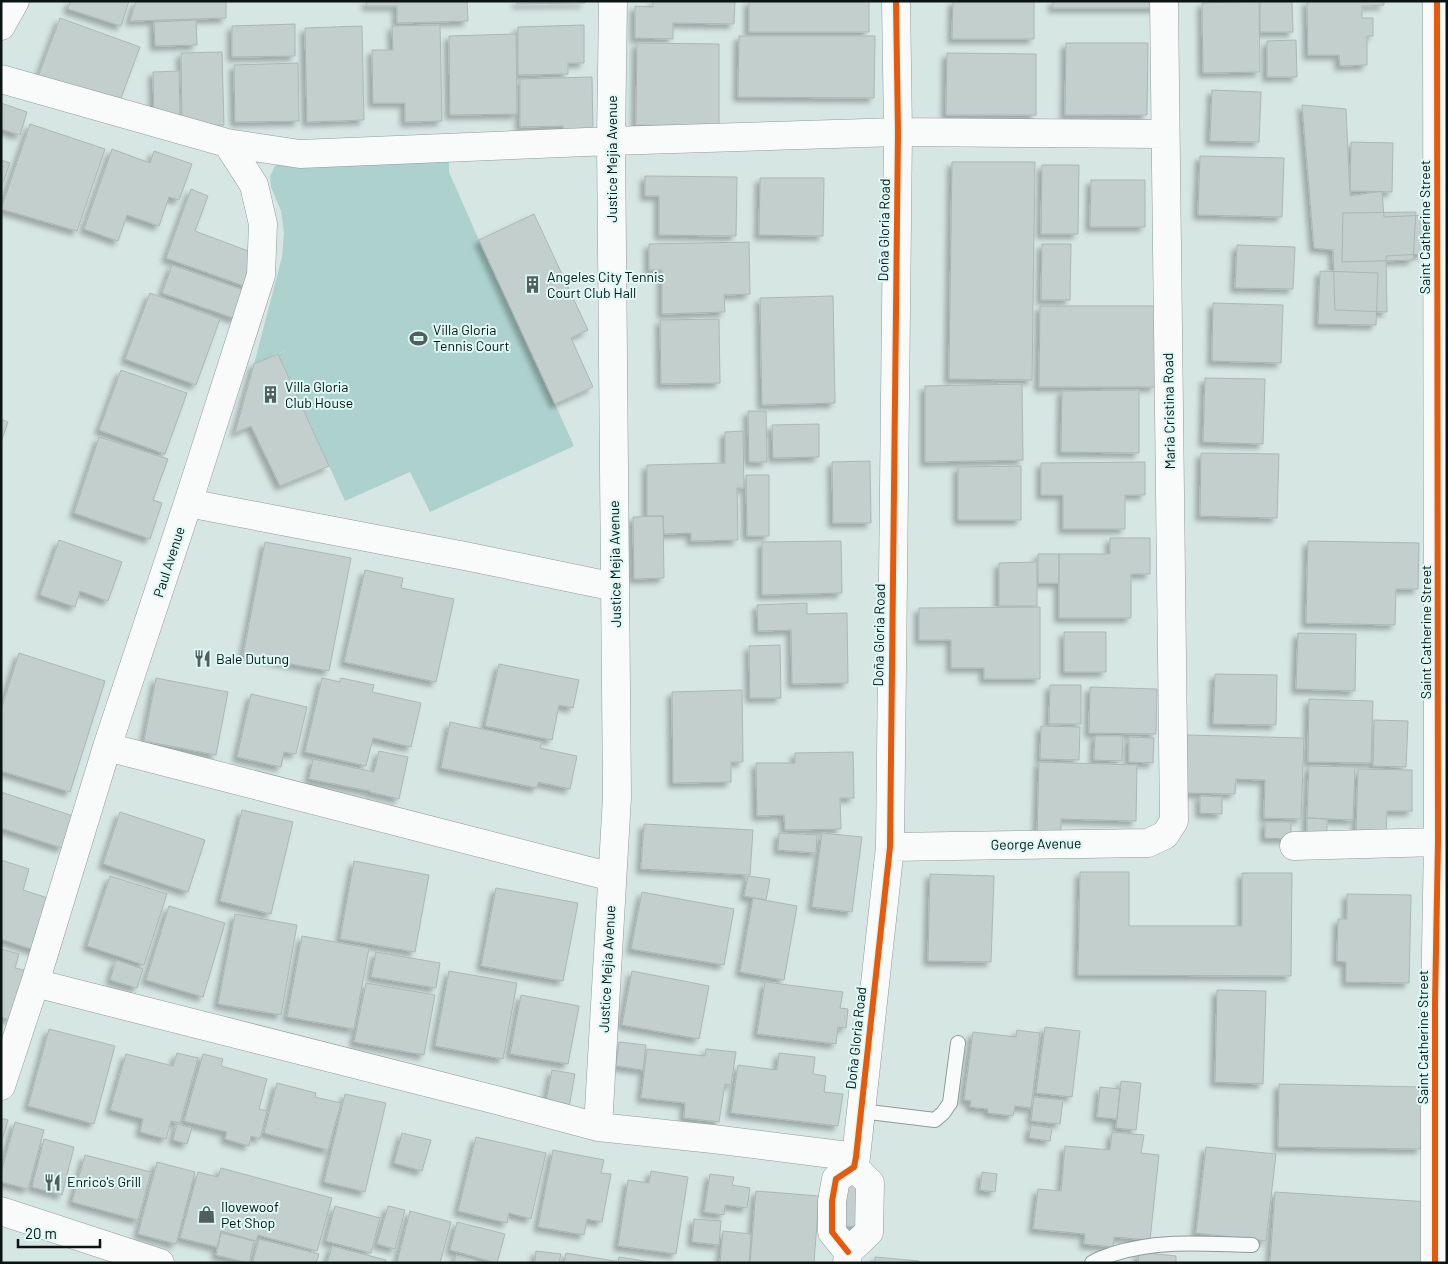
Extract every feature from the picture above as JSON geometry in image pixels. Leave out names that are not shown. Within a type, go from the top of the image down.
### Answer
[{"type":"street","points":[[1,26],[15,1]]},
{"type":"street","name":"Justice Mejia Avenue","points":[[598,1127],[617,797],[611,141],[613,1]]},
{"type":"street","name":"Doña Gloria Road","points":[[855,1162],[890,846],[898,132],[896,1]]},
{"type":"street","name":"Maria Cristina Road","points":[[1164,1],[1174,821]]},
{"type":"street","name":"Saint Catherine Street","points":[[1435,1263],[1441,1003],[1438,842],[1437,1]]},
{"type":"street","points":[[1,79],[227,143],[300,154],[611,141],[898,132],[1165,134]]},
{"type":"street","name":"Paul Avenue","points":[[1,1086],[35,983],[107,747],[261,275],[263,224],[254,185],[227,143]]},
{"type":"street","points":[[188,503],[615,587]]},
{"type":"street","points":[[107,747],[612,877]]},
{"type":"street","name":"George Avenue","points":[[890,846],[1148,843],[1164,835],[1174,821]]},
{"type":"street","points":[[1294,846],[1438,842]]},
{"type":"street","points":[[35,983],[500,1100],[598,1127],[855,1162],[870,1183],[869,1232],[848,1258],[832,1232],[832,1201],[836,1179],[855,1162]]},
{"type":"street","points":[[1,1211],[160,1263]]},
{"type":"lane","points":[[860,1111],[936,1120],[950,1103],[958,1044]]},
{"type":"lane","points":[[1092,1263],[1095,1260],[1119,1252],[1174,1243],[1252,1245]]},
{"type":"shaded area","name":"Villa Gloria Tennis Court","points":[[449,154],[449,172],[574,446],[430,512],[410,472],[345,501],[278,354],[291,348],[254,364],[282,257],[284,233],[281,211],[271,187],[270,176],[275,166],[284,160]]},
{"type":"building","points":[[70,1],[129,1],[121,26],[68,9]]},
{"type":"building","points":[[136,1],[226,1],[226,18],[130,21]]},
{"type":"building","points":[[366,1],[467,1],[468,21],[397,23],[397,6],[367,6]]},
{"type":"building","points":[[517,1],[585,1],[585,3],[517,4]]},
{"type":"building","points":[[653,1],[735,1],[734,24],[673,23],[673,39],[635,38],[635,6],[653,7]]},
{"type":"building","points":[[749,1],[869,1],[869,32],[749,32]]},
{"type":"building","points":[[953,1],[1034,1],[1034,39],[952,39]]},
{"type":"building","points":[[1053,1],[1158,1],[1158,8],[1053,8]]},
{"type":"building","points":[[1259,1],[1260,72],[1203,73],[1202,3]]},
{"type":"building","points":[[1260,1],[1292,1],[1293,32],[1260,32]]},
{"type":"building","points":[[1307,1],[1384,1],[1384,5],[1362,6],[1362,18],[1373,18],[1373,36],[1367,36],[1367,65],[1340,66],[1339,55],[1308,55]]},
{"type":"building","points":[[60,18],[140,47],[118,106],[38,77]]},
{"type":"building","points":[[196,20],[197,45],[155,46],[154,22]]},
{"type":"building","points":[[295,24],[295,56],[232,57],[232,26]]},
{"type":"building","points":[[440,25],[442,121],[405,122],[405,103],[373,103],[372,50],[393,50],[392,26]]},
{"type":"building","points":[[584,25],[584,63],[568,63],[568,74],[518,75],[518,27]]},
{"type":"building","points":[[362,26],[364,120],[307,122],[305,28]]},
{"type":"building","points":[[516,34],[517,114],[450,115],[449,36]]},
{"type":"building","points":[[739,36],[875,36],[874,98],[738,97]]},
{"type":"building","points":[[1296,40],[1297,77],[1267,77],[1267,41]]},
{"type":"building","points":[[637,43],[719,44],[719,126],[636,125]]},
{"type":"building","points":[[1066,43],[1148,43],[1147,115],[1065,115]]},
{"type":"building","points":[[222,52],[224,125],[182,126],[181,53]]},
{"type":"building","points":[[947,53],[1036,54],[1036,115],[946,115]]},
{"type":"building","points":[[298,63],[299,121],[235,122],[234,65]]},
{"type":"building","points":[[179,71],[180,115],[154,116],[153,72]]},
{"type":"building","points":[[592,77],[593,135],[563,136],[563,126],[520,127],[520,79]]},
{"type":"building","points":[[1212,90],[1261,92],[1259,142],[1210,141]]},
{"type":"building","points":[[1,103],[27,112],[20,135],[1,129]]},
{"type":"building","points":[[1302,105],[1346,109],[1350,196],[1382,191],[1384,217],[1426,215],[1423,254],[1386,256],[1387,312],[1335,310],[1333,250],[1314,248]]},
{"type":"building","points":[[30,124],[105,149],[77,231],[1,209]]},
{"type":"building","points":[[1351,142],[1393,143],[1392,192],[1350,191]]},
{"type":"building","points":[[112,149],[150,163],[154,151],[192,164],[179,200],[169,197],[159,226],[127,215],[118,241],[84,229]]},
{"type":"building","points":[[1200,156],[1284,158],[1282,217],[1198,215]]},
{"type":"building","points":[[1,160],[10,163],[1,188]]},
{"type":"building","points":[[952,162],[1035,162],[1032,380],[949,379]]},
{"type":"building","points":[[1042,165],[1079,165],[1078,234],[1041,234]]},
{"type":"building","points":[[645,176],[737,177],[736,236],[659,235],[659,196],[645,196]]},
{"type":"building","points":[[760,178],[824,178],[823,236],[759,235]]},
{"type":"building","points":[[1091,180],[1145,180],[1145,227],[1090,227]]},
{"type":"building","points":[[191,189],[208,196],[195,231],[259,255],[247,287],[166,258]]},
{"type":"building","points":[[1416,212],[1413,260],[1342,262],[1343,213]]},
{"type":"building","name":"Angeles City Tennis Court Club Hall","points":[[534,214],[588,330],[571,338],[593,387],[555,404],[479,240]]},
{"type":"building","points":[[749,242],[750,294],[724,295],[725,312],[662,314],[662,270],[649,270],[649,244]]},
{"type":"building","points":[[1042,244],[1071,244],[1070,300],[1041,300]]},
{"type":"building","points":[[1237,245],[1295,247],[1293,289],[1235,288]]},
{"type":"building","points":[[172,265],[246,291],[236,319],[162,293]]},
{"type":"building","points":[[1320,271],[1378,273],[1376,325],[1318,324]]},
{"type":"building","points":[[150,293],[220,319],[196,385],[125,359]]},
{"type":"building","points":[[833,296],[835,403],[762,405],[760,298]]},
{"type":"building","points":[[1213,303],[1283,305],[1281,363],[1212,361]]},
{"type":"building","points":[[1040,306],[1155,306],[1155,387],[1039,387]]},
{"type":"building","points":[[719,319],[720,383],[661,384],[660,320]]},
{"type":"building","name":"Villa Gloria Club House","points":[[278,354],[329,466],[280,486],[251,426],[235,433],[254,364]]},
{"type":"building","points":[[121,370],[187,393],[165,454],[99,430]]},
{"type":"building","points":[[1205,378],[1265,379],[1263,444],[1203,442]]},
{"type":"building","points":[[1022,384],[1023,460],[925,462],[925,386]]},
{"type":"building","points":[[1139,390],[1139,453],[1061,452],[1062,391]]},
{"type":"building","points":[[748,411],[766,411],[767,462],[749,462]]},
{"type":"building","points":[[1,419],[8,422],[1,442]]},
{"type":"building","points":[[819,424],[819,457],[773,458],[772,425]]},
{"type":"building","points":[[743,431],[744,488],[737,488],[738,540],[691,541],[691,533],[664,534],[663,516],[647,516],[647,465],[725,463],[725,432]]},
{"type":"building","points":[[99,437],[168,459],[153,500],[162,503],[150,539],[74,513]]},
{"type":"building","points":[[1201,453],[1279,454],[1277,518],[1200,516]]},
{"type":"building","points":[[870,461],[871,523],[833,523],[832,462]]},
{"type":"building","points":[[1145,462],[1145,495],[1125,495],[1125,529],[1063,529],[1063,495],[1041,495],[1041,463]]},
{"type":"building","points":[[1021,466],[1021,520],[958,520],[958,467]]},
{"type":"building","points":[[746,475],[769,475],[769,536],[747,536]]},
{"type":"building","points":[[663,516],[664,578],[634,579],[633,517]]},
{"type":"building","points":[[1110,538],[1150,538],[1150,574],[1131,574],[1131,618],[1059,618],[1059,554],[1110,554]]},
{"type":"building","points":[[59,540],[122,562],[108,601],[80,591],[75,607],[40,595]]},
{"type":"building","points":[[841,541],[842,593],[762,595],[762,542]]},
{"type":"building","points":[[1308,541],[1419,543],[1418,589],[1396,589],[1395,625],[1306,623]]},
{"type":"building","points":[[265,542],[351,558],[329,671],[243,655]]},
{"type":"building","points":[[1038,554],[1059,554],[1059,583],[1038,583]]},
{"type":"building","points":[[1037,562],[1037,606],[999,606],[999,563]]},
{"type":"building","points":[[365,570],[403,578],[401,588],[454,599],[436,682],[344,662]]},
{"type":"building","points":[[807,603],[807,614],[847,613],[848,683],[792,684],[791,630],[758,631],[757,605]]},
{"type":"building","points":[[1040,607],[1040,679],[984,679],[984,668],[951,668],[951,640],[919,640],[919,608]]},
{"type":"building","points":[[1064,632],[1106,632],[1106,672],[1064,672]]},
{"type":"building","points":[[1298,633],[1356,634],[1355,691],[1296,689]]},
{"type":"building","points":[[780,645],[781,698],[750,698],[749,646]]},
{"type":"building","points":[[19,653],[105,681],[70,792],[1,771],[1,710]]},
{"type":"building","points":[[499,664],[579,680],[573,708],[559,705],[552,740],[485,726]]},
{"type":"building","points":[[1215,674],[1277,675],[1276,725],[1213,724]]},
{"type":"building","points":[[156,678],[228,692],[216,755],[144,741]]},
{"type":"building","points":[[322,678],[340,682],[341,678],[374,685],[372,692],[421,703],[411,747],[373,738],[366,766],[305,752]]},
{"type":"building","points":[[1050,685],[1081,685],[1081,724],[1049,724]]},
{"type":"building","points":[[1090,687],[1157,689],[1156,734],[1089,733]]},
{"type":"building","points":[[742,690],[743,762],[731,762],[731,782],[673,783],[672,692]]},
{"type":"building","points":[[251,694],[307,707],[296,754],[284,752],[281,767],[237,757]]},
{"type":"building","points":[[1309,699],[1373,701],[1371,763],[1308,762]]},
{"type":"building","points":[[1374,720],[1408,721],[1406,767],[1373,766]]},
{"type":"building","points":[[450,722],[542,742],[540,748],[577,756],[570,789],[538,782],[537,788],[441,768]]},
{"type":"building","points":[[1041,726],[1080,727],[1079,760],[1040,759]]},
{"type":"building","points":[[1187,735],[1304,738],[1301,819],[1264,818],[1265,780],[1236,779],[1235,794],[1185,793]]},
{"type":"building","points":[[1095,736],[1123,736],[1122,761],[1094,760]]},
{"type":"building","points":[[1129,737],[1154,738],[1153,763],[1129,762]]},
{"type":"building","points":[[379,751],[408,757],[399,799],[370,791],[309,779],[313,759],[374,772]]},
{"type":"building","points":[[853,752],[854,798],[840,798],[841,829],[785,830],[784,815],[757,816],[756,763],[795,763],[795,753]]},
{"type":"building","points":[[1039,762],[1137,765],[1136,821],[1061,819],[1061,839],[1037,839]]},
{"type":"building","points":[[1309,766],[1355,767],[1353,820],[1307,818]]},
{"type":"building","points":[[1358,769],[1412,770],[1412,811],[1387,811],[1386,834],[1356,834]]},
{"type":"building","points":[[1,792],[73,816],[62,848],[1,828]]},
{"type":"building","points":[[1200,796],[1222,797],[1222,814],[1200,813]]},
{"type":"building","points":[[242,810],[293,822],[271,914],[220,901]]},
{"type":"building","points":[[120,812],[205,840],[188,892],[103,864]]},
{"type":"building","points":[[1307,818],[1327,819],[1327,836],[1307,836]]},
{"type":"building","points":[[1265,822],[1291,822],[1291,839],[1265,838]]},
{"type":"building","points":[[644,824],[753,830],[750,875],[641,869]]},
{"type":"building","points":[[779,833],[817,835],[816,853],[778,850]]},
{"type":"building","points":[[822,833],[862,837],[852,912],[812,907]]},
{"type":"building","points":[[1,860],[29,869],[23,890],[54,900],[37,951],[1,939]]},
{"type":"building","points":[[354,861],[429,875],[415,952],[340,939]]},
{"type":"building","points":[[1080,872],[1129,872],[1129,926],[1242,926],[1242,873],[1292,873],[1291,976],[1078,975]]},
{"type":"building","points":[[930,874],[994,876],[991,962],[928,961]]},
{"type":"building","points":[[110,876],[167,894],[144,965],[87,946]]},
{"type":"building","points":[[748,876],[770,879],[766,900],[744,896]]},
{"type":"building","points":[[496,888],[578,903],[563,981],[481,966]]},
{"type":"building","points":[[642,892],[734,909],[724,965],[631,949]]},
{"type":"building","points":[[1347,894],[1411,895],[1409,983],[1346,982],[1346,962],[1337,961],[1338,919],[1347,919]]},
{"type":"building","points":[[753,898],[797,906],[784,980],[740,972]]},
{"type":"building","points":[[169,906],[225,923],[203,997],[146,980]]},
{"type":"building","points":[[235,914],[297,925],[281,1015],[218,1004]]},
{"type":"building","points":[[302,936],[369,948],[354,1029],[287,1017]]},
{"type":"building","points":[[1,949],[19,954],[15,968],[24,970],[10,1020],[1,1017]]},
{"type":"building","points":[[376,952],[440,963],[436,988],[371,977]]},
{"type":"building","points":[[116,960],[143,969],[137,988],[110,980]]},
{"type":"building","points":[[449,971],[517,983],[503,1059],[435,1046]]},
{"type":"building","points":[[632,971],[709,986],[699,1039],[622,1025]]},
{"type":"building","points":[[765,982],[843,992],[840,1008],[848,1009],[846,1028],[838,1027],[836,1044],[757,1034]]},
{"type":"building","points":[[366,983],[435,995],[424,1055],[354,1042]]},
{"type":"building","points":[[1217,990],[1266,991],[1263,1084],[1215,1082]]},
{"type":"building","points":[[521,995],[579,1006],[568,1064],[510,1054]]},
{"type":"building","points":[[1045,1027],[1080,1031],[1072,1097],[1036,1093]]},
{"type":"building","points":[[49,1029],[115,1046],[94,1124],[28,1106]]},
{"type":"building","points":[[1017,1030],[1040,1033],[1031,1108],[1015,1106],[1013,1116],[988,1113],[988,1109],[970,1107],[971,1101],[964,1100],[973,1032],[1016,1037]]},
{"type":"building","points":[[619,1042],[646,1045],[643,1070],[616,1066]]},
{"type":"building","points":[[647,1049],[705,1056],[706,1049],[736,1052],[731,1085],[725,1084],[719,1122],[684,1118],[685,1103],[641,1098]]},
{"type":"building","points":[[177,1053],[198,1058],[180,1123],[171,1121],[166,1139],[140,1132],[143,1119],[110,1110],[126,1054],[173,1066]]},
{"type":"building","points":[[779,1053],[815,1057],[813,1074],[826,1076],[824,1092],[843,1094],[838,1126],[731,1113],[738,1065],[777,1070]]},
{"type":"building","points":[[203,1054],[223,1059],[221,1066],[267,1079],[259,1109],[267,1111],[260,1139],[251,1136],[249,1146],[225,1139],[227,1132],[184,1121]]},
{"type":"building","points":[[552,1070],[575,1074],[569,1107],[546,1102]]},
{"type":"building","points":[[1121,1081],[1141,1083],[1136,1130],[1116,1128]]},
{"type":"building","points":[[277,1083],[316,1093],[315,1097],[341,1103],[328,1150],[264,1133]]},
{"type":"building","points":[[1279,1084],[1422,1087],[1421,1149],[1278,1147]]},
{"type":"building","points":[[1100,1087],[1120,1089],[1117,1119],[1097,1117]]},
{"type":"building","points":[[345,1094],[386,1103],[365,1192],[324,1182]]},
{"type":"building","points":[[1034,1097],[1063,1100],[1060,1124],[1031,1121]]},
{"type":"building","points":[[1,1118],[8,1120],[1,1144]]},
{"type":"building","points":[[15,1122],[44,1130],[28,1189],[1,1182],[1,1173]]},
{"type":"building","points":[[177,1124],[192,1128],[187,1144],[173,1140]]},
{"type":"building","points":[[1031,1125],[1052,1128],[1050,1141],[1029,1138]]},
{"type":"building","points":[[1112,1132],[1144,1135],[1141,1153],[1159,1155],[1150,1240],[1114,1237],[1113,1247],[1084,1244],[1085,1234],[1033,1229],[1038,1189],[1061,1191],[1065,1146],[1110,1150]]},
{"type":"building","points":[[402,1133],[431,1140],[422,1171],[394,1163]]},
{"type":"building","points":[[476,1137],[546,1153],[531,1219],[509,1213],[507,1223],[458,1211]]},
{"type":"building","points":[[44,1139],[74,1147],[62,1195],[32,1187]]},
{"type":"building","points":[[1206,1147],[1276,1154],[1266,1241],[1196,1233]]},
{"type":"building","points":[[553,1150],[604,1160],[601,1173],[611,1174],[602,1222],[587,1219],[584,1235],[538,1227]]},
{"type":"building","points":[[85,1155],[151,1172],[138,1220],[72,1202]]},
{"type":"building","points":[[157,1162],[195,1172],[176,1244],[138,1234]]},
{"type":"building","points":[[221,1168],[332,1198],[317,1251],[258,1235],[256,1241],[221,1231],[217,1247],[180,1238],[198,1172],[218,1177]]},
{"type":"building","points":[[651,1171],[688,1177],[676,1254],[618,1246],[628,1180],[649,1183]]},
{"type":"building","points":[[982,1172],[997,1174],[995,1192],[980,1190]]},
{"type":"building","points":[[710,1174],[734,1177],[732,1185],[750,1188],[747,1208],[725,1205],[724,1215],[704,1212]]},
{"type":"building","points":[[848,1179],[865,1180],[861,1227],[844,1226]]},
{"type":"building","points":[[756,1191],[819,1196],[814,1263],[750,1263]]},
{"type":"building","points":[[1275,1192],[1429,1202],[1424,1263],[1270,1263]]},
{"type":"building","points":[[335,1206],[380,1218],[371,1253],[326,1241]]},
{"type":"building","points":[[388,1206],[405,1210],[395,1249],[377,1244]]},
{"type":"building","points":[[410,1211],[451,1222],[440,1263],[397,1263]]},
{"type":"building","points":[[694,1219],[721,1221],[719,1245],[692,1242]]},
{"type":"building","points":[[457,1222],[505,1234],[497,1263],[450,1250]]},
{"type":"building","points":[[723,1231],[751,1234],[749,1263],[720,1263]]},
{"type":"building","points":[[221,1233],[254,1241],[249,1263],[216,1255]]},
{"type":"building","points":[[259,1239],[319,1254],[316,1263],[258,1263],[253,1261]]},
{"type":"building","points":[[332,1246],[386,1260],[385,1263],[327,1263]]},
{"type":"building","points":[[536,1251],[561,1254],[559,1263],[535,1263]]},
{"type":"building","points":[[1139,1252],[1176,1256],[1176,1263],[1138,1263]]},
{"type":"building","points":[[566,1253],[615,1261],[615,1263],[564,1263]]},
{"type":"building","points":[[456,1255],[476,1260],[476,1263],[454,1263]]},
{"type":"building","points":[[619,1257],[658,1263],[618,1263]]},
{"type":"building","points":[[875,1257],[919,1261],[919,1263],[875,1263]]},
{"type":"cycle path","points":[[848,1252],[832,1232],[832,1201],[836,1179],[854,1167],[856,1157],[890,847],[898,132],[896,1]]},
{"type":"cycle path","points":[[1435,1263],[1435,1003],[1438,842],[1437,1]]},
{"type":"place","name":"Angeles City Tennis Court Club Hall","points":[[533,285]]},
{"type":"place","name":"Villa Gloria Tennis Court","points":[[419,338]]},
{"type":"place","name":"Villa Gloria Club House","points":[[271,395]]},
{"type":"place","name":"Bale Dutung","points":[[202,659]]},
{"type":"place","name":"Enrico's Grill","points":[[53,1182]]},
{"type":"place","name":"Ilovewoof Pet Shop","points":[[207,1215]]}]
